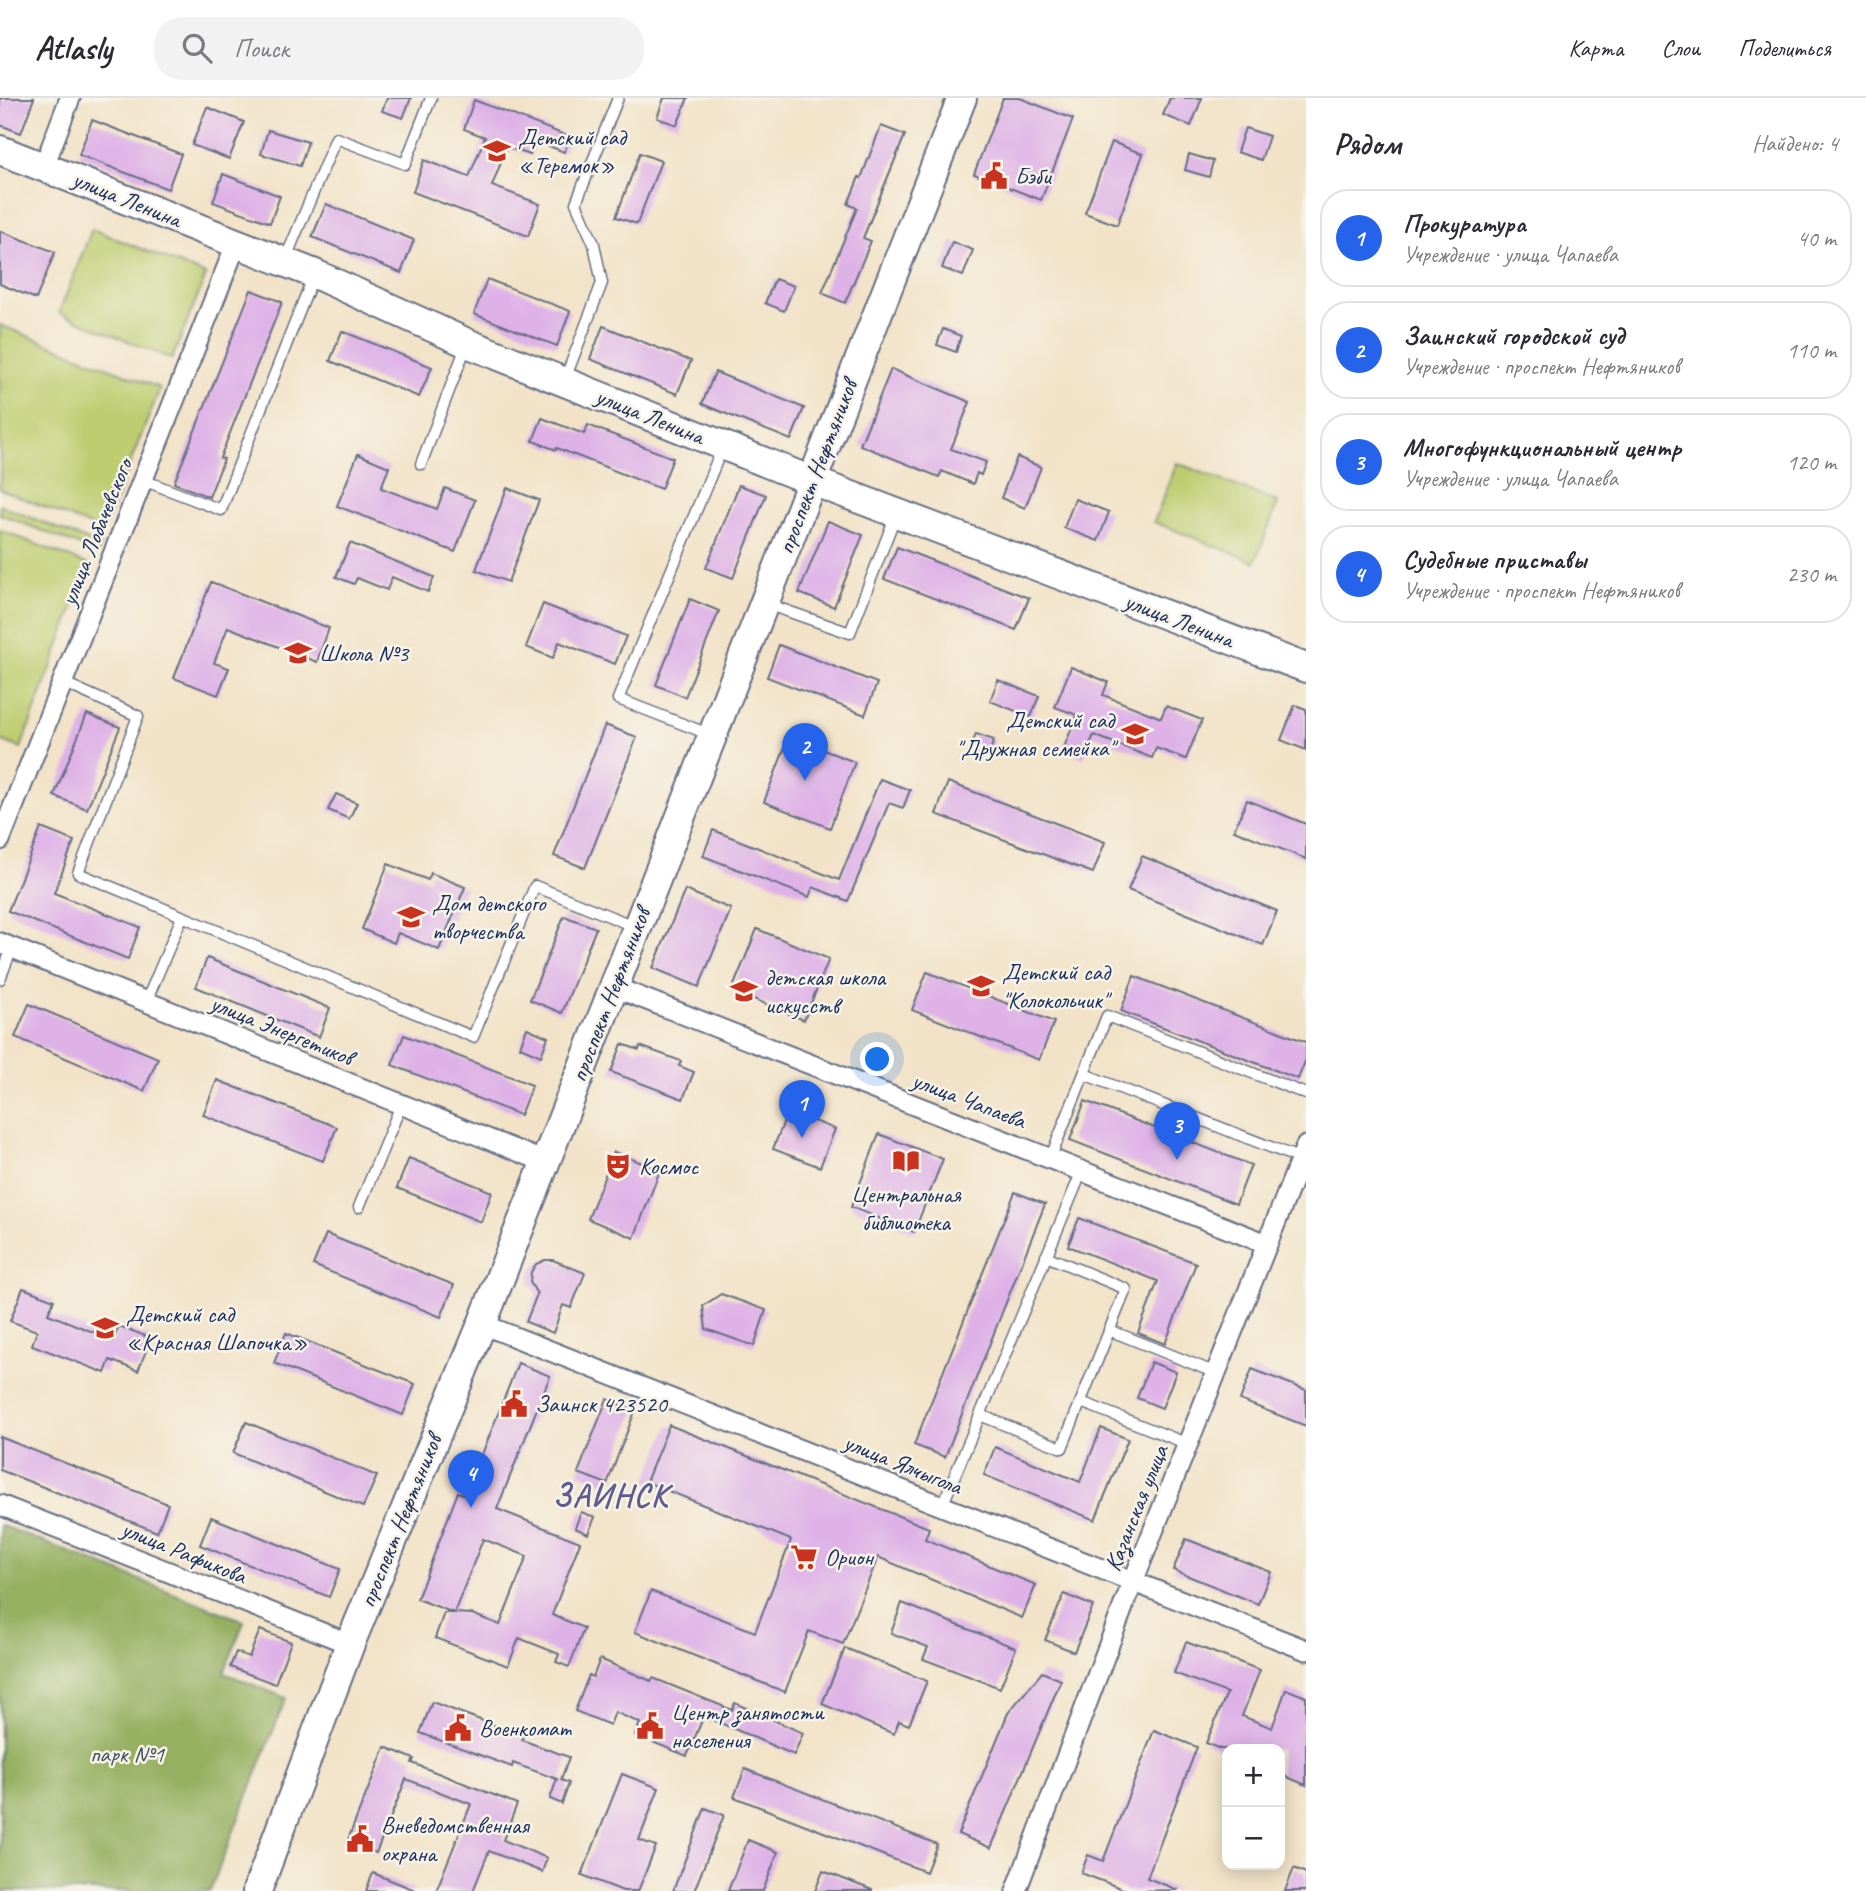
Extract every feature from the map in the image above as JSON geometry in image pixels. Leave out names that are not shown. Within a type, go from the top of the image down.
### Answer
[{"type":"main road","name":"проспект Нефтяников","points":[[257,1891],[350,1644],[482,1324],[962,98]]},
{"type":"main road","name":"улица Ленина","points":[[0,150],[284,261],[467,343],[812,481],[1306,668]]},
{"type":"street","points":[[44,166],[70,98]]},
{"type":"street","name":"улица Лобачевского","points":[[0,840],[237,242]]},
{"type":"street","name":"улица Энергетиков","points":[[6,946],[545,1162]]},
{"type":"street","name":"улица Чапаева","points":[[614,987],[1267,1244]]},
{"type":"street","name":"Казанская улица","points":[[1016,1891],[1133,1582],[1303,1153]]},
{"type":"street","name":"улица Ялчыгола","points":[[482,1324],[1306,1650]]},
{"type":"street","name":"улица Рафикова","points":[[0,1506],[350,1644]]},
{"type":"lane","points":[[284,261],[336,138],[405,164],[431,98]]},
{"type":"lane","points":[[564,382],[602,283],[594,244],[576,203],[618,98]]},
{"type":"lane","points":[[143,480],[221,510],[315,274]]},
{"type":"lane","points":[[421,464],[467,343]]},
{"type":"lane","points":[[712,736],[618,699],[724,446]]},
{"type":"lane","points":[[764,603],[849,633],[897,513]]},
{"type":"lane","points":[[62,682],[138,716],[78,873],[474,1037],[534,886],[637,927]]},
{"type":"lane","points":[[146,1002],[182,917]]},
{"type":"lane","points":[[0,979],[6,946]]},
{"type":"lane","points":[[1050,1159],[1107,1016],[1306,1094]]},
{"type":"lane","points":[[1084,1074],[1303,1153]]},
{"type":"lane","points":[[359,1208],[401,1105]]},
{"type":"lane","points":[[942,1506],[1082,1171]]},
{"type":"lane","points":[[980,1415],[1062,1448],[1125,1289],[1046,1256]]},
{"type":"lane","points":[[1109,1331],[1216,1373]]},
{"type":"lane","points":[[1081,1402],[1188,1444]]},
{"type":"green space","points":[[92,229],[206,275],[172,359],[59,313]]},
{"type":"green space","points":[[0,325],[160,388],[103,531],[0,489]]},
{"type":"green space","points":[[1177,463],[1278,502],[1255,562],[1154,522]]},
{"type":"green space","points":[[0,505],[101,546],[98,553],[0,514]]},
{"type":"green space","points":[[0,530],[89,565],[21,748],[0,740]]},
{"type":"green space","name":"парк №1","points":[[0,1525],[244,1621],[224,1673],[286,1698],[210,1891],[0,1891]]},
{"type":"building","points":[[0,98],[34,98],[21,133],[0,125]]},
{"type":"building","points":[[387,98],[411,98],[403,118],[382,111]]},
{"type":"building","points":[[664,98],[688,98],[677,125],[657,118]]},
{"type":"building","points":[[1003,98],[1020,98],[1073,119],[1041,200],[974,174]]},
{"type":"building","points":[[1170,98],[1202,98],[1191,126],[1163,115]]},
{"type":"building","points":[[474,100],[570,137],[564,152],[536,141],[530,155],[507,147],[492,186],[540,204],[528,236],[413,192],[424,160],[469,177],[485,137],[464,129]]},
{"type":"building","points":[[207,107],[244,122],[229,159],[192,145]]},
{"type":"building","points":[[92,120],[181,154],[168,189],[79,155]]},
{"type":"building","points":[[881,126],[905,135],[863,238],[871,241],[845,303],[822,293],[857,208],[848,204]]},
{"type":"building","points":[[1245,128],[1269,136],[1261,160],[1237,152]]},
{"type":"building","points":[[268,130],[308,142],[300,166],[261,154]]},
{"type":"building","points":[[1112,142],[1143,154],[1117,225],[1085,213]]},
{"type":"building","points":[[640,153],[661,161],[637,224],[616,217]]},
{"type":"building","points":[[1189,154],[1213,161],[1209,177],[1185,170]]},
{"type":"building","points":[[223,174],[280,196],[270,223],[213,202]]},
{"type":"building","points":[[326,204],[414,240],[401,273],[312,237]]},
{"type":"building","points":[[0,231],[55,252],[36,299],[0,284]]},
{"type":"building","points":[[952,242],[973,250],[963,276],[942,268]]},
{"type":"building","points":[[487,279],[570,311],[557,346],[474,314]]},
{"type":"building","points":[[775,279],[794,286],[784,311],[765,303]]},
{"type":"building","points":[[251,290],[282,302],[220,458],[224,459],[209,497],[174,483]]},
{"type":"building","points":[[603,326],[691,361],[677,394],[590,359]]},
{"type":"building","points":[[943,329],[961,336],[956,352],[937,345]]},
{"type":"building","points":[[342,331],[432,367],[419,397],[330,361]]},
{"type":"building","points":[[891,369],[970,402],[951,449],[986,462],[981,475],[977,473],[973,484],[942,471],[939,477],[860,445]]},
{"type":"building","points":[[715,372],[804,408],[791,440],[702,404]]},
{"type":"building","points":[[542,418],[584,434],[588,425],[673,458],[661,489],[533,441]]},
{"type":"building","points":[[358,454],[389,467],[381,488],[437,509],[445,488],[475,500],[455,552],[337,506]]},
{"type":"building","points":[[1017,457],[1041,467],[1025,508],[1001,498]]},
{"type":"building","points":[[739,485],[766,495],[733,578],[706,568]]},
{"type":"building","points":[[507,488],[539,500],[508,582],[476,570]]},
{"type":"building","points":[[1075,499],[1109,512],[1098,541],[1064,528]]},
{"type":"building","points":[[828,521],[863,535],[834,607],[799,593]]},
{"type":"building","points":[[350,543],[434,577],[428,592],[392,577],[387,590],[357,578],[354,584],[336,577]]},
{"type":"building","points":[[897,547],[1029,598],[1016,630],[884,579]]},
{"type":"building","points":[[211,582],[329,628],[317,662],[228,627],[214,663],[229,668],[218,695],[174,678]]},
{"type":"building","points":[[690,599],[719,611],[685,697],[656,685]]},
{"type":"building","points":[[543,604],[626,636],[615,664],[559,642],[553,658],[526,647]]},
{"type":"building","points":[[779,645],[877,683],[865,715],[767,677]]},
{"type":"building","points":[[1071,667],[1108,682],[1103,695],[1161,718],[1166,706],[1202,720],[1186,759],[1156,748],[1152,758],[1094,735],[1084,758],[1063,750],[1077,715],[1055,707]]},
{"type":"building","points":[[998,680],[1039,696],[1031,717],[990,701]]},
{"type":"building","points":[[1295,705],[1306,709],[1306,750],[1281,740]]},
{"type":"building","points":[[87,714],[120,727],[87,809],[54,796]]},
{"type":"building","points":[[605,725],[637,737],[585,868],[554,856]]},
{"type":"building","points":[[976,734],[994,740],[988,756],[970,750]]},
{"type":"building","points":[[789,737],[855,762],[830,828],[764,802]]},
{"type":"building","points":[[880,779],[910,790],[903,808],[889,803],[848,901],[813,887],[809,897],[703,856],[713,830],[839,880]]},
{"type":"building","points":[[948,782],[1105,842],[1093,873],[936,814]]},
{"type":"building","points":[[336,794],[357,803],[349,819],[328,810]]},
{"type":"building","points":[[1247,800],[1306,824],[1306,859],[1234,830]]},
{"type":"building","points":[[41,828],[74,841],[54,893],[140,927],[128,959],[8,911]]},
{"type":"building","points":[[1142,856],[1277,911],[1263,945],[1128,890]]},
{"type":"building","points":[[388,864],[428,880],[431,873],[465,887],[439,950],[398,933],[394,943],[362,929]]},
{"type":"building","points":[[685,890],[731,909],[699,987],[653,968]]},
{"type":"building","points":[[564,916],[596,928],[562,1013],[530,1000]]},
{"type":"building","points":[[757,929],[829,959],[804,1020],[732,990]]},
{"type":"building","points":[[207,958],[330,1008],[319,1037],[196,987]]},
{"type":"building","points":[[927,972],[1054,1022],[1039,1060],[912,1010]]},
{"type":"building","points":[[1134,976],[1306,1042],[1306,1059],[1298,1079],[1121,1011]]},
{"type":"building","points":[[29,1004],[158,1058],[144,1091],[15,1037]]},
{"type":"building","points":[[527,1028],[548,1037],[541,1056],[520,1047]]},
{"type":"building","points":[[404,1035],[532,1085],[520,1115],[392,1065]]},
{"type":"building","points":[[622,1044],[639,1050],[640,1046],[681,1061],[679,1066],[694,1072],[683,1099],[611,1072]]},
{"type":"building","points":[[217,1080],[337,1127],[323,1161],[203,1115]]},
{"type":"building","points":[[1085,1101],[1251,1165],[1236,1204],[1070,1140]]},
{"type":"building","points":[[788,1111],[835,1129],[820,1167],[773,1149]]},
{"type":"building","points":[[879,1134],[943,1159],[914,1232],[851,1207]]},
{"type":"building","points":[[614,1152],[660,1170],[634,1238],[588,1219]]},
{"type":"building","points":[[409,1158],[492,1192],[481,1222],[397,1188]]},
{"type":"building","points":[[1015,1192],[1045,1204],[945,1457],[914,1445]]},
{"type":"building","points":[[1079,1218],[1196,1263],[1165,1344],[1138,1333],[1158,1281],[1068,1246]]},
{"type":"building","points":[[326,1234],[454,1285],[441,1317],[313,1265]]},
{"type":"building","points":[[553,1260],[585,1273],[571,1308],[563,1305],[553,1333],[526,1322],[537,1294],[530,1282],[531,1272],[536,1264]]},
{"type":"building","points":[[23,1288],[54,1300],[48,1314],[113,1340],[119,1326],[151,1338],[138,1371],[110,1360],[105,1373],[32,1345],[37,1331],[10,1321]]},
{"type":"building","points":[[721,1294],[766,1310],[754,1346],[706,1329],[703,1306]]},
{"type":"building","points":[[286,1333],[415,1384],[403,1415],[274,1363]]},
{"type":"building","points":[[1151,1362],[1176,1372],[1162,1408],[1137,1398]]},
{"type":"building","points":[[518,1363],[550,1376],[497,1509],[580,1542],[552,1615],[584,1628],[569,1667],[556,1662],[559,1654],[519,1638],[508,1666],[435,1638],[444,1613],[454,1613],[417,1599],[458,1492],[466,1495]],"holes":[[[483,1539],[527,1556],[500,1625],[472,1614],[454,1613]]]},
{"type":"building","points":[[1252,1369],[1306,1390],[1306,1426],[1240,1400]]},
{"type":"building","points":[[607,1399],[635,1411],[607,1484],[578,1473]]},
{"type":"building","points":[[246,1422],[377,1476],[363,1507],[233,1453]]},
{"type":"building","name":"Орион","points":[[669,1425],[929,1528],[925,1539],[1036,1585],[1022,1618],[878,1557],[843,1644],[809,1631],[785,1692],[635,1632],[651,1591],[755,1632],[791,1540],[646,1482]]},
{"type":"building","points":[[1101,1428],[1128,1439],[1095,1520],[984,1475],[995,1447],[1080,1482]]},
{"type":"building","points":[[0,1437],[168,1504],[157,1532],[0,1470]]},
{"type":"building","points":[[581,1512],[595,1517],[588,1534],[575,1528]]},
{"type":"building","points":[[211,1517],[340,1569],[329,1597],[200,1545]]},
{"type":"building","points":[[1186,1539],[1271,1572],[1258,1604],[1173,1570]]},
{"type":"building","points":[[1064,1594],[1093,1606],[1074,1652],[1045,1640]]},
{"type":"building","points":[[902,1603],[1016,1648],[1000,1688],[923,1659],[928,1647],[891,1633]]},
{"type":"building","points":[[260,1630],[291,1642],[275,1684],[230,1667],[236,1652],[249,1657]]},
{"type":"building","points":[[1186,1642],[1260,1670],[1242,1716],[1272,1728],[1286,1689],[1306,1697],[1306,1785],[1285,1776],[1285,1744],[1222,1744],[1220,1749],[1206,1743],[1227,1693],[1174,1673]]},
{"type":"building","points":[[845,1648],[927,1681],[909,1725],[899,1721],[894,1734],[822,1704]]},
{"type":"building","points":[[600,1659],[651,1681],[653,1678],[732,1710],[735,1703],[803,1733],[794,1755],[709,1718],[703,1718],[687,1756],[635,1735],[640,1723],[615,1712],[610,1725],[575,1711],[589,1675],[593,1677]]},
{"type":"building","points":[[1042,1672],[1061,1680],[991,1848],[958,1834],[1008,1713]]},
{"type":"building","points":[[432,1702],[523,1736],[522,1740],[569,1757],[561,1780],[569,1783],[562,1804],[550,1799],[557,1779],[513,1763],[512,1767],[420,1733]]},
{"type":"building","points":[[1154,1730],[1197,1747],[1147,1878],[1178,1890],[1128,1891],[1081,1873],[1088,1855],[1103,1861]]},
{"type":"building","points":[[385,1747],[414,1759],[412,1763],[517,1804],[503,1840],[547,1858],[542,1872],[489,1851],[473,1891],[436,1891],[471,1804],[406,1779],[376,1853],[347,1842]]},
{"type":"building","points":[[745,1769],[937,1844],[926,1872],[734,1797]]},
{"type":"building","points":[[622,1774],[659,1788],[639,1840],[656,1846],[638,1891],[623,1891],[582,1875]]},
{"type":"building","points":[[705,1808],[724,1815],[694,1891],[673,1891]]},
{"type":"building","points":[[748,1840],[778,1852],[763,1891],[728,1891]]},
{"type":"building","points":[[1294,1868],[1306,1873],[1306,1891],[1285,1891]]},
{"type":"building","points":[[823,1871],[872,1890],[872,1891],[815,1891]]},
{"type":"building","points":[[373,1873],[415,1890],[415,1891],[366,1891]]},
{"type":"place","name":"Детский сад «Теремок»","points":[[497,151]]},
{"type":"place","name":"Бэби","points":[[994,176]]},
{"type":"place","name":"Школа №3","points":[[298,653]]},
{"type":"place","name":"Детский сад \"Дружная семейка\"","points":[[1135,734]]},
{"type":"place","name":"Заинский городской суд","points":[[805,781]]},
{"type":"place","name":"Дом детского творчества","points":[[411,917]]},
{"type":"place","name":"Детский сад \"Колокольчик\"","points":[[981,986]]},
{"type":"place","name":"детская школа искусств","points":[[744,991]]},
{"type":"place","name":"Прокуратура","points":[[802,1138]]},
{"type":"place","name":"Многофункциональный центр","points":[[1177,1160]]},
{"type":"place","name":"Центральная библиотека","points":[[906,1161]]},
{"type":"place","name":"Космос","points":[[618,1166]]},
{"type":"place","name":"Детский сад «Красная Шапочка»","points":[[105,1328]]},
{"type":"place","name":"Заинск 423520","points":[[514,1404]]},
{"type":"place","name":"Судебные приставы","points":[[471,1508]]},
{"type":"place","name":"Орион","points":[[804,1557]]},
{"type":"place","name":"Центр занятости населения","points":[[650,1726]]},
{"type":"place","name":"Военкомат","points":[[458,1728]]},
{"type":"place","name":"Вневедомственная охрана","points":[[360,1839]]},
{"type":"district","name":"ЗАИНСК","points":[[611,1495]]}]
